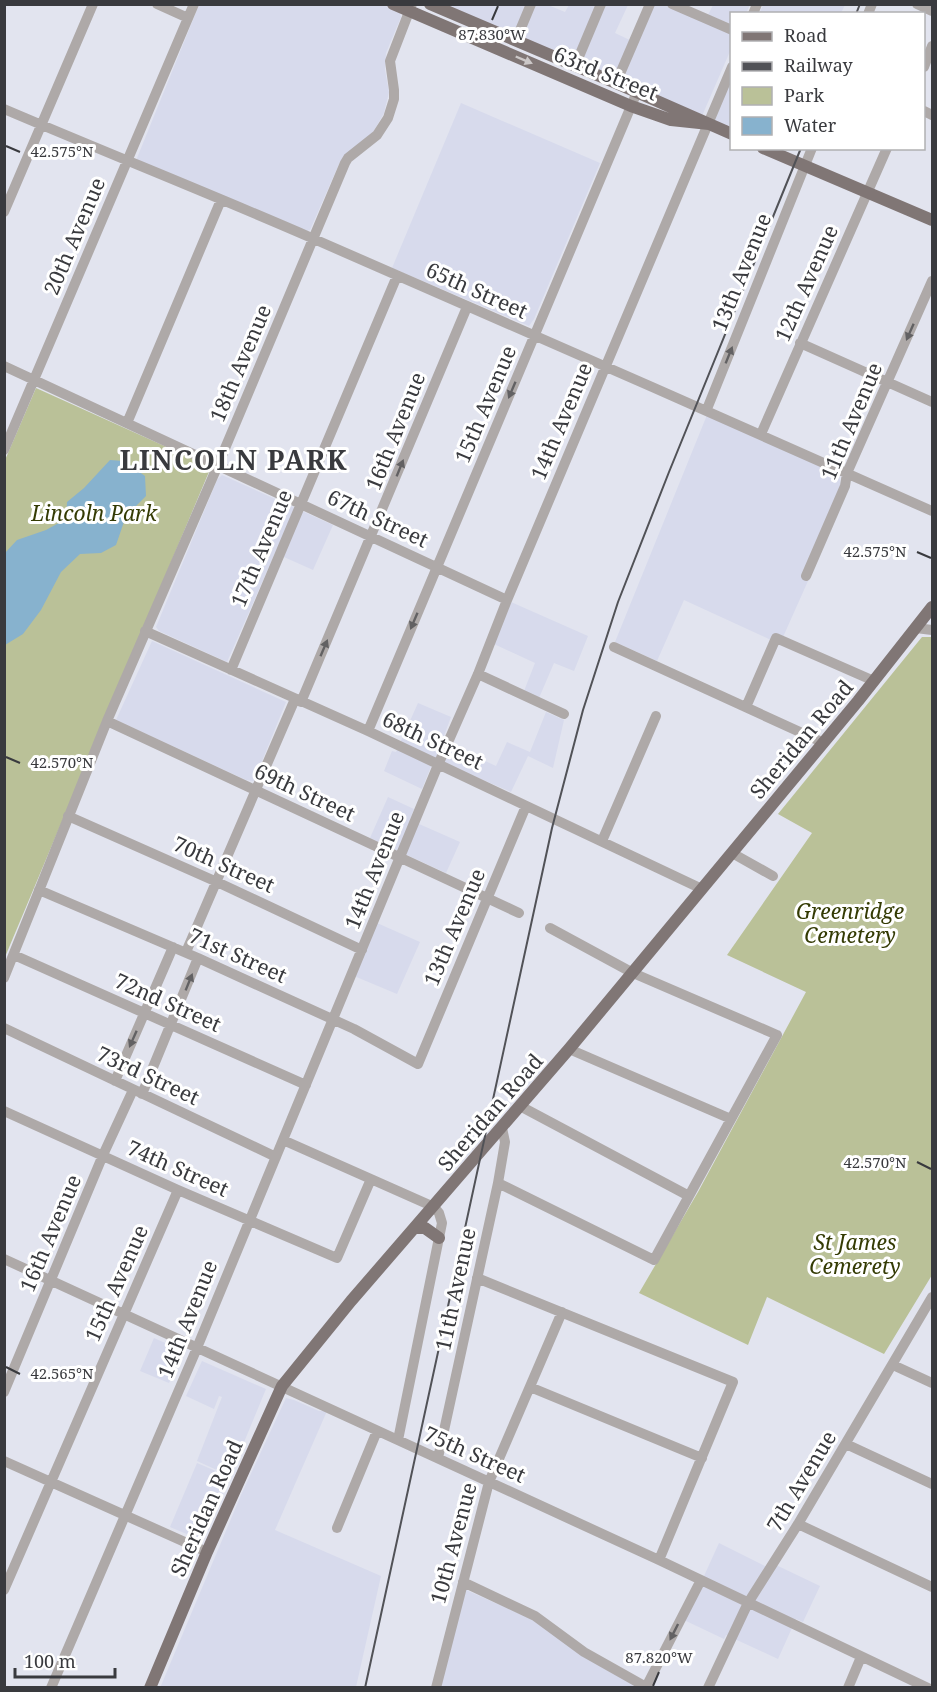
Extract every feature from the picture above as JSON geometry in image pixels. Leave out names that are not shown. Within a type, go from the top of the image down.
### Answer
[{"type":"main road","name":"63rd Street","points":[[393,4],[410,8],[631,106],[671,120],[708,124]]},
{"type":"main road","name":"63rd Street","points":[[430,4],[730,133]]},
{"type":"main road","points":[[767,150],[933,220]]},
{"type":"main road","name":"Sheridan Road","points":[[150,1688],[207,1551],[282,1386],[351,1301],[633,973],[824,743],[933,607]]},
{"type":"main road","points":[[415,1228],[425,1228],[439,1238]]},
{"type":"street","points":[[4,212],[93,4]]},
{"type":"street","points":[[157,4],[189,18]]},
{"type":"street","name":"20th Avenue","points":[[4,450],[194,4]]},
{"type":"street","points":[[516,40],[531,4]]},
{"type":"street","points":[[575,66],[601,4]]},
{"type":"street","points":[[616,83],[650,4]]},
{"type":"street","points":[[672,4],[730,29]]},
{"type":"street","points":[[917,4],[933,11]]},
{"type":"street","name":"18th Avenue","points":[[4,978],[107,721],[345,163],[377,135],[388,118],[392,108],[394,90],[390,61],[410,8]]},
{"type":"street","points":[[925,65],[933,46]]},
{"type":"street","name":"14th Avenue","points":[[51,1688],[196,1349],[438,765],[730,72]]},
{"type":"street","name":"15th Avenue","points":[[368,731],[637,92]]},
{"type":"street","name":"65th Street","points":[[4,109],[314,239],[933,511]]},
{"type":"street","name":"13th Avenue","points":[[707,410],[811,150]]},
{"type":"street","name":"12th Avenue","points":[[761,434],[886,150]]},
{"type":"street","points":[[127,423],[220,200]]},
{"type":"street","name":"17th Avenue","points":[[231,670],[397,276]]},
{"type":"street","name":"11th Avenue","points":[[806,576],[845,486],[847,473],[933,281]]},
{"type":"street","name":"16th Avenue","points":[[186,952],[254,790],[298,700],[372,537],[467,307]]},
{"type":"street","points":[[801,343],[933,402]]},
{"type":"street","name":"67th Street","points":[[4,366],[507,600]]},
{"type":"street","points":[[916,628],[933,630]]},
{"type":"street","name":"68th Street","points":[[145,631],[368,731],[702,889]]},
{"type":"street","points":[[746,707],[776,638],[874,681]]},
{"type":"street","points":[[614,647],[824,743]]},
{"type":"street","points":[[478,674],[564,714]]},
{"type":"street","points":[[602,841],[656,716]]},
{"type":"street","name":"69th Street","points":[[107,721],[519,913]]},
{"type":"street","name":"13th Avenue","points":[[418,1064],[526,806]]},
{"type":"street","name":"70th Street","points":[[68,816],[362,950]]},
{"type":"street","points":[[732,853],[773,876]]},
{"type":"street","name":"71st Street","points":[[39,890],[186,952],[333,1020],[418,1064]]},
{"type":"street","points":[[498,1183],[654,1260],[777,1035],[633,973],[550,927]]},
{"type":"street","points":[[115,1082],[173,947]]},
{"type":"street","name":"72nd Street","points":[[14,955],[306,1085]]},
{"type":"street","name":"16th Avenue","points":[[4,1392],[103,1155],[171,1025],[198,958]]},
{"type":"street","name":"73rd Street","points":[[4,1028],[276,1157]]},
{"type":"street","points":[[569,1049],[731,1119]]},
{"type":"street","points":[[520,1106],[689,1196]]},
{"type":"street","name":"74th Street","points":[[4,1110],[178,1190],[337,1258],[371,1179]]},
{"type":"street","name":"11th Avenue","points":[[438,1458],[498,1183],[505,1142],[502,1128]]},
{"type":"street","points":[[283,1140],[434,1207],[439,1213],[442,1223],[398,1440]]},
{"type":"street","name":"15th Avenue","points":[[4,1590],[178,1190]]},
{"type":"street","name":"75th Street","points":[[4,1259],[659,1560],[928,1688]]},
{"type":"street","points":[[477,1278],[733,1382],[659,1560]]},
{"type":"street","name":"7th Avenue","points":[[708,1688],[748,1603],[798,1524],[933,1297]]},
{"type":"street","name":"10th Avenue","points":[[435,1688],[489,1482],[562,1312]]},
{"type":"street","points":[[893,1365],[933,1383]]},
{"type":"street","points":[[530,1387],[702,1458]]},
{"type":"street","points":[[338,1528],[377,1431]]},
{"type":"street","points":[[846,1444],[933,1484]]},
{"type":"street","points":[[4,1461],[207,1551]]},
{"type":"street","points":[[798,1524],[933,1587]]},
{"type":"street","points":[[463,1582],[535,1616],[584,1652],[647,1687],[701,1580]]},
{"type":"street","points":[[848,1688],[861,1657]]},
{"type":"shaded area","points":[[384,4],[399,11],[401,17],[386,53],[385,70],[389,92],[384,113],[372,134],[339,164],[310,230],[307,231],[135,163],[199,5]]},
{"type":"shaded area","points":[[442,5],[548,5],[565,12],[569,5],[628,5],[615,33],[636,43],[653,5],[665,5],[730,34],[730,51],[702,116]]},
{"type":"shaded area","points":[[713,5],[750,5],[746,12],[730,12],[730,24],[708,15]]},
{"type":"shaded area","points":[[763,5],[845,5],[842,12],[760,12]]},
{"type":"shaded area","points":[[730,82],[730,128],[715,120]]},
{"type":"shaded area","points":[[461,103],[600,163],[529,326],[392,268]]},
{"type":"shaded area","points":[[707,415],[839,475],[841,486],[808,581],[783,637],[771,640],[684,600],[657,661],[615,642]]},
{"type":"shaded area","points":[[222,475],[333,525],[313,570],[275,553],[227,662],[159,631],[156,627],[217,480]]},
{"type":"shaded area","points":[[511,602],[588,636],[574,671],[554,663],[539,698],[524,691],[535,663],[494,644]]},
{"type":"shaded area","points":[[152,641],[286,702],[254,781],[246,780],[116,720]]},
{"type":"shaded area","points":[[418,703],[451,717],[442,741],[496,766],[507,742],[530,752],[546,712],[564,720],[553,768],[528,756],[511,792],[434,759],[422,789],[384,771],[392,751],[396,752]]},
{"type":"shaded area","points":[[388,797],[414,809],[410,820],[460,842],[446,873],[370,838]]},
{"type":"shaded area","points":[[377,923],[420,942],[397,994],[354,976]]},
{"type":"shaded area","points":[[154,1338],[183,1351],[169,1383],[140,1371]]},
{"type":"shaded area","points":[[202,1361],[266,1389],[230,1476],[197,1461],[222,1397],[219,1396],[214,1409],[186,1396]]},
{"type":"shaded area","points":[[286,1398],[319,1411],[327,1411],[275,1530],[381,1576],[356,1687],[160,1688],[241,1495]]},
{"type":"shaded area","points":[[197,1463],[230,1477],[203,1541],[170,1527]]},
{"type":"shaded area","points":[[719,1543],[773,1570],[776,1565],[820,1586],[803,1622],[796,1619],[778,1659],[726,1635],[724,1639],[684,1620]]},
{"type":"shaded area","points":[[466,1590],[529,1618],[639,1688],[438,1688]]},
{"type":"green space","name":"Lincoln Park","points":[[36,388],[211,467],[5,957],[5,460]]},
{"type":"green space","name":"Greenridge Cemetery","points":[[922,637],[932,637],[932,1275],[884,1354],[767,1297],[748,1345],[639,1293],[698,1192],[806,992],[727,955],[812,833],[778,814]]},
{"type":"water","points":[[110,460],[124,461],[145,476],[146,496],[126,516],[116,545],[101,553],[80,554],[61,572],[41,610],[23,634],[5,645],[5,553],[17,540],[46,530],[66,519],[67,502],[84,488]]},
{"type":"railway","points":[[857,12],[860,4]]},
{"type":"railway","points":[[365,1688],[552,828],[583,710],[618,602],[800,150]]},
{"type":"district","name":"LINCOLN PARK","points":[[234,459]]},
{"type":"park label","name":"St James Cemerety","points":[[855,1254]]}]
